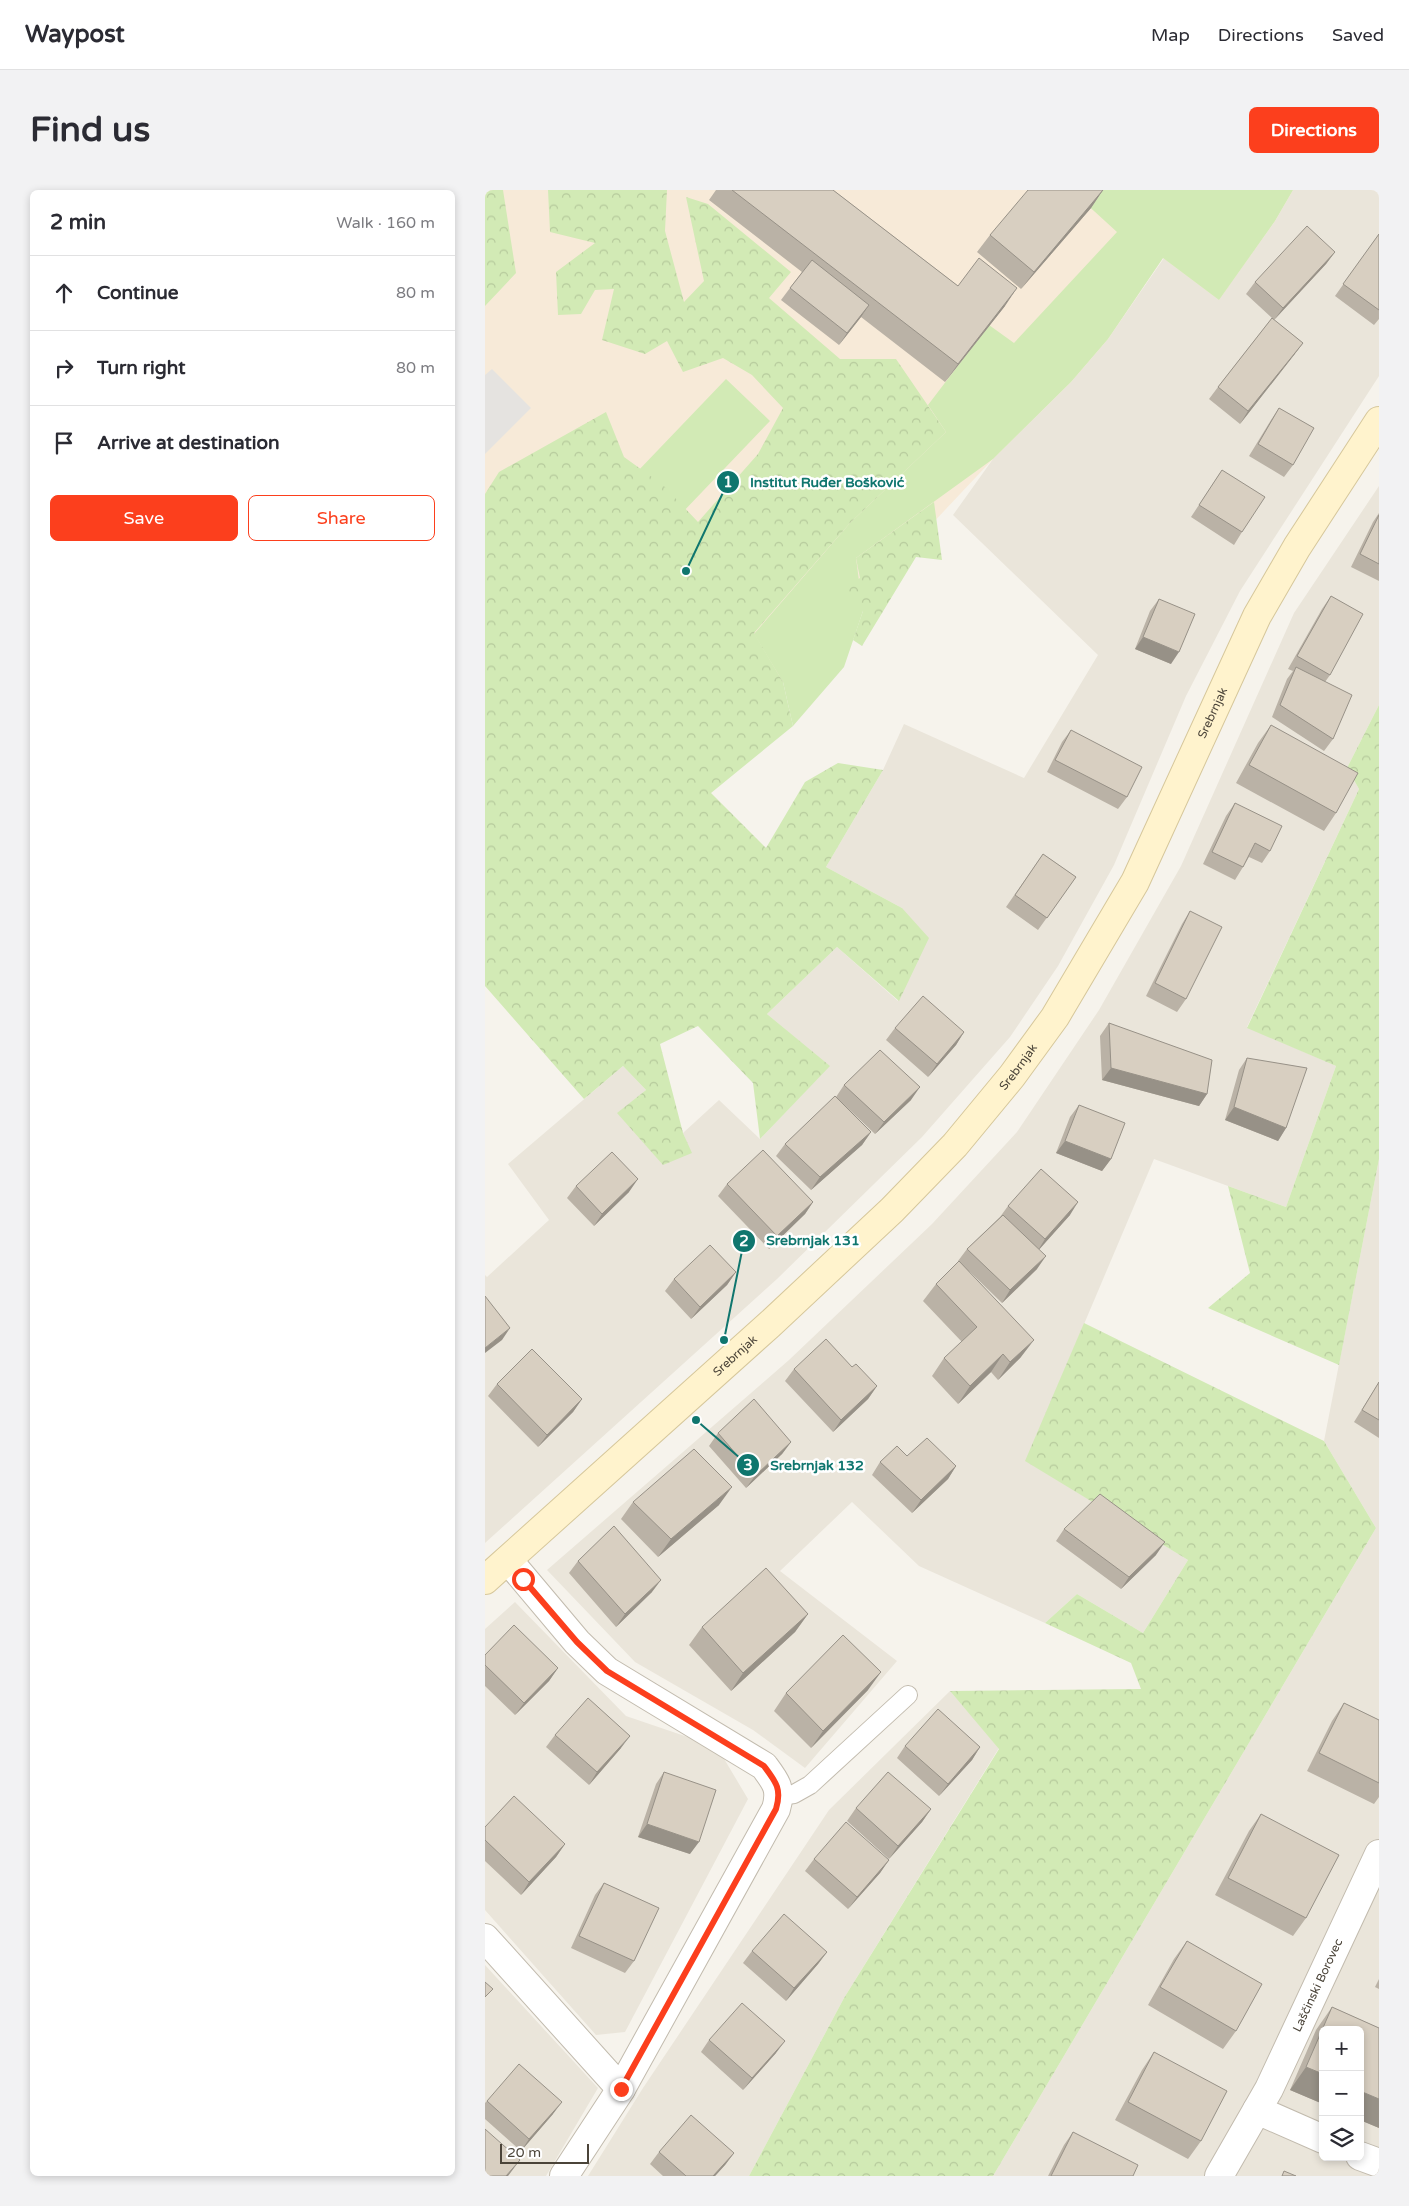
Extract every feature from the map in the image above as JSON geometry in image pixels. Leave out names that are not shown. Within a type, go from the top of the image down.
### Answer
[{"type":"main road","name":"Srebrnjak","points":[[485,1580],[769,1325],[892,1210],[955,1145],[1012,1076],[1055,1017],[1135,882],[1257,616],[1297,547],[1379,422]]},
{"type":"street","points":[[508,1560],[577,1642],[601,1666],[641,1693],[764,1766],[775,1780],[780,1796],[776,1809],[621,2089],[564,2176]]},
{"type":"street","name":"Laščinski Borovec","points":[[1219,2176],[1257,2110],[1378,1858]]},
{"type":"street","points":[[485,1938],[621,2089]]},
{"type":"street","points":[[1257,2110],[1319,2137]]},
{"type":"street","points":[[1364,2157],[1379,2163]]},
{"type":"lane","points":[[780,1796],[794,1794],[810,1785],[908,1695]]},
{"type":"shaded area","points":[[485,190],[1293,190],[1275,221],[1219,300],[1163,258],[1108,339],[1071,382],[993,459],[783,682],[485,917]]},
{"type":"shaded area","points":[[1293,190],[1379,190],[1379,376],[1240,591],[1186,696],[1114,865],[1058,966],[1010,1037],[922,1137],[777,1279],[485,1543],[485,1275],[487,1277],[549,1220],[508,1164],[623,1066],[646,1090],[618,1113],[691,1153],[683,1133],[719,1100],[760,1139],[829,1066],[767,1014],[837,947],[898,1001],[902,908],[826,867],[883,770],[904,724],[1024,778],[1098,655],[953,515],[993,459],[1071,382],[1108,339],[1164,258],[1219,299],[1275,221]]},
{"type":"shaded area","points":[[492,369],[531,408],[485,454],[485,375]]},
{"type":"shaded area","points":[[1379,486],[1379,705],[1347,768],[1359,789],[1247,1027],[1336,1066],[1286,1207],[1154,1159],[1026,1461],[1188,1560],[1143,1633],[1077,1594],[1045,1623],[919,1566],[852,1502],[780,1571],[897,1661],[805,1768],[753,1730],[635,1662],[547,1570],[789,1360],[932,1224],[1017,1132],[1099,1010],[1181,866],[1294,613]]},
{"type":"shaded area","points":[[1379,1159],[1379,2176],[993,2176],[1376,1528],[1324,1441]]},
{"type":"shaded area","points":[[515,1602],[626,1716],[717,1747],[748,1799],[625,2032],[596,2035],[485,1910],[485,1629]]},
{"type":"shaded area","points":[[950,1691],[999,1748],[844,1998],[749,2176],[588,2176],[643,2088],[829,1810]]},
{"type":"shaded area","points":[[485,1965],[598,2088],[546,2176],[485,2176]]},
{"type":"green space","points":[[485,190],[503,190],[516,273],[485,306]]},
{"type":"green space","points":[[548,190],[667,190],[665,231],[684,302],[704,281],[686,197],[708,204],[791,272],[769,298],[840,359],[896,359],[946,432],[850,523],[754,633],[783,682],[793,726],[711,793],[766,848],[805,782],[838,763],[883,770],[826,867],[902,908],[929,938],[899,1001],[837,947],[767,1014],[830,1066],[760,1139],[753,1083],[698,1026],[660,1044],[683,1133],[692,1153],[663,1165],[617,1113],[646,1090],[623,1066],[584,1099],[485,986],[485,494],[499,472],[606,412],[624,457],[663,485],[698,522],[758,454],[783,408],[752,375],[723,358],[683,372],[667,341],[645,354],[602,340],[614,289],[595,290],[581,314],[558,315],[556,272],[595,243],[550,232]]},
{"type":"green space","points":[[1071,190],[1293,190],[1275,221],[1219,300],[1163,258],[1108,339],[1071,382],[993,459],[856,558],[863,611],[844,667],[793,726],[783,682],[754,634],[850,523],[946,432],[928,405],[989,325],[1014,343],[1117,232]]},
{"type":"green space","points":[[726,379],[770,421],[680,515],[636,473]]},
{"type":"green space","points":[[934,502],[942,560],[916,557],[862,646],[853,640],[863,611],[839,591],[860,578],[856,558]]},
{"type":"green space","points":[[1379,705],[1379,1159],[1339,1365],[1208,1308],[1250,1273],[1228,1186],[1286,1207],[1336,1066],[1247,1028],[1359,789],[1347,768]]},
{"type":"green space","points":[[1084,1323],[1324,1441],[1376,1528],[993,2176],[749,2176],[844,1998],[999,1749],[950,1691],[1141,1689],[1131,1663],[1045,1623],[1077,1594],[1143,1633],[1188,1560],[1025,1461]]},
{"type":"building","points":[[732,190],[833,190],[958,286],[979,258],[1017,288],[958,364]]},
{"type":"building","points":[[1028,190],[1103,190],[1034,272],[990,235]]},
{"type":"building","points":[[1307,226],[1335,252],[1283,308],[1255,282]]},
{"type":"building","points":[[1379,234],[1379,310],[1343,284]]},
{"type":"building","points":[[812,260],[869,305],[847,333],[790,288]]},
{"type":"building","points":[[1272,318],[1303,343],[1248,411],[1218,387]]},
{"type":"building","points":[[1279,408],[1314,428],[1293,465],[1258,444]]},
{"type":"building","points":[[1222,470],[1265,497],[1242,532],[1199,505]]},
{"type":"building","points":[[1379,515],[1379,564],[1360,554]]},
{"type":"building","points":[[1331,596],[1363,614],[1330,675],[1297,656]]},
{"type":"building","points":[[1159,599],[1195,614],[1179,652],[1143,637]]},
{"type":"building","points":[[1296,667],[1352,695],[1333,739],[1280,705]]},
{"type":"building","points":[[1271,725],[1358,773],[1336,813],[1249,765]]},
{"type":"building","points":[[1071,730],[1142,767],[1127,797],[1055,760]]},
{"type":"building","points":[[1235,803],[1282,826],[1270,851],[1255,843],[1243,867],[1212,852]]},
{"type":"building","points":[[1043,854],[1076,877],[1047,918],[1015,895]]},
{"type":"building","points":[[1190,911],[1222,927],[1186,999],[1155,983]]},
{"type":"building","points":[[923,996],[964,1032],[937,1064],[895,1028]]},
{"type":"building","points":[[1109,1023],[1212,1060],[1207,1094],[1111,1068]]},
{"type":"building","points":[[880,1050],[920,1087],[884,1122],[844,1085]]},
{"type":"building","points":[[1247,1058],[1307,1068],[1286,1128],[1234,1107]]},
{"type":"building","points":[[835,1096],[871,1132],[820,1177],[785,1144]]},
{"type":"building","points":[[1079,1105],[1125,1123],[1111,1159],[1065,1141]]},
{"type":"building","points":[[763,1150],[813,1202],[777,1236],[727,1184]]},
{"type":"building","points":[[612,1152],[638,1179],[602,1214],[576,1186]]},
{"type":"building","points":[[1041,1169],[1078,1202],[1045,1239],[1008,1206]]},
{"type":"building","points":[[1003,1215],[1046,1256],[1010,1290],[967,1249]]},
{"type":"building","points":[[710,1245],[736,1272],[700,1307],[674,1279]]},
{"type":"building","points":[[959,1261],[1034,1340],[1010,1362],[1003,1354],[970,1386],[944,1358],[977,1327],[936,1284]]},
{"type":"building","points":[[485,1296],[510,1328],[485,1348]]},
{"type":"building","points":[[826,1339],[852,1367],[856,1364],[877,1386],[841,1420],[794,1369]]},
{"type":"building","points":[[532,1349],[582,1399],[547,1435],[497,1384]]},
{"type":"building","points":[[1379,1382],[1379,1420],[1362,1410]]},
{"type":"building","points":[[754,1399],[791,1442],[755,1476],[718,1433]]},
{"type":"building","points":[[927,1438],[956,1466],[921,1500],[880,1462],[897,1446],[907,1456]]},
{"type":"building","points":[[694,1449],[732,1487],[671,1539],[633,1502]]},
{"type":"building","points":[[1100,1494],[1165,1542],[1129,1577],[1064,1529]]},
{"type":"building","points":[[614,1526],[661,1580],[625,1614],[578,1561]]},
{"type":"building","points":[[766,1568],[808,1614],[743,1673],[702,1627]]},
{"type":"building","points":[[514,1625],[558,1668],[524,1703],[485,1665],[485,1655]]},
{"type":"building","points":[[843,1635],[881,1672],[823,1731],[786,1693]]},
{"type":"building","points":[[588,1698],[630,1736],[597,1772],[555,1735]]},
{"type":"building","points":[[1344,1703],[1379,1720],[1379,1783],[1319,1753]]},
{"type":"building","points":[[938,1709],[980,1747],[948,1784],[905,1746]]},
{"type":"building","points":[[664,1772],[716,1790],[699,1842],[647,1824]]},
{"type":"building","points":[[888,1772],[931,1809],[898,1846],[856,1808]]},
{"type":"building","points":[[514,1796],[565,1844],[529,1882],[485,1840],[485,1827]]},
{"type":"building","points":[[1261,1814],[1339,1855],[1306,1918],[1228,1878]]},
{"type":"building","points":[[846,1822],[889,1860],[857,1897],[814,1859]]},
{"type":"building","points":[[604,1883],[659,1908],[634,1961],[579,1936]]},
{"type":"building","points":[[784,1914],[827,1952],[794,1988],[752,1951]]},
{"type":"building","points":[[1187,1941],[1262,1984],[1236,2031],[1160,1987]]},
{"type":"building","points":[[485,1982],[493,1989],[485,1997]]},
{"type":"building","points":[[742,2003],[785,2041],[752,2078],[709,2040]]},
{"type":"building","points":[[1332,2007],[1379,2028],[1379,2099],[1364,2093],[1364,2026],[1324,2026]]},
{"type":"building","points":[[1319,2037],[1319,2072],[1306,2067]]},
{"type":"building","points":[[1154,2052],[1227,2091],[1201,2141],[1128,2102]]},
{"type":"building","points":[[519,2064],[562,2102],[529,2139],[487,2101]]},
{"type":"building","points":[[691,2115],[734,2153],[713,2176],[686,2176],[659,2152]]},
{"type":"building","points":[[485,2129],[520,2160],[506,2176],[485,2176]]},
{"type":"building","points":[[1073,2132],[1138,2165],[1133,2176],[1051,2176]]},
{"type":"building","points":[[1284,2171],[1296,2176],[1282,2176]]},
{"type":"place","name":"Institut Ruđer Bošković","points":[[686,571]]},
{"type":"place","name":"Srebrnjak 131","points":[[724,1340]]},
{"type":"place","name":"Srebrnjak 132","points":[[696,1420]]},
{"type":"route","points":[[523,1579],[595,1661],[641,1693],[764,1766],[775,1780],[780,1796],[776,1809],[621,2089]]}]
